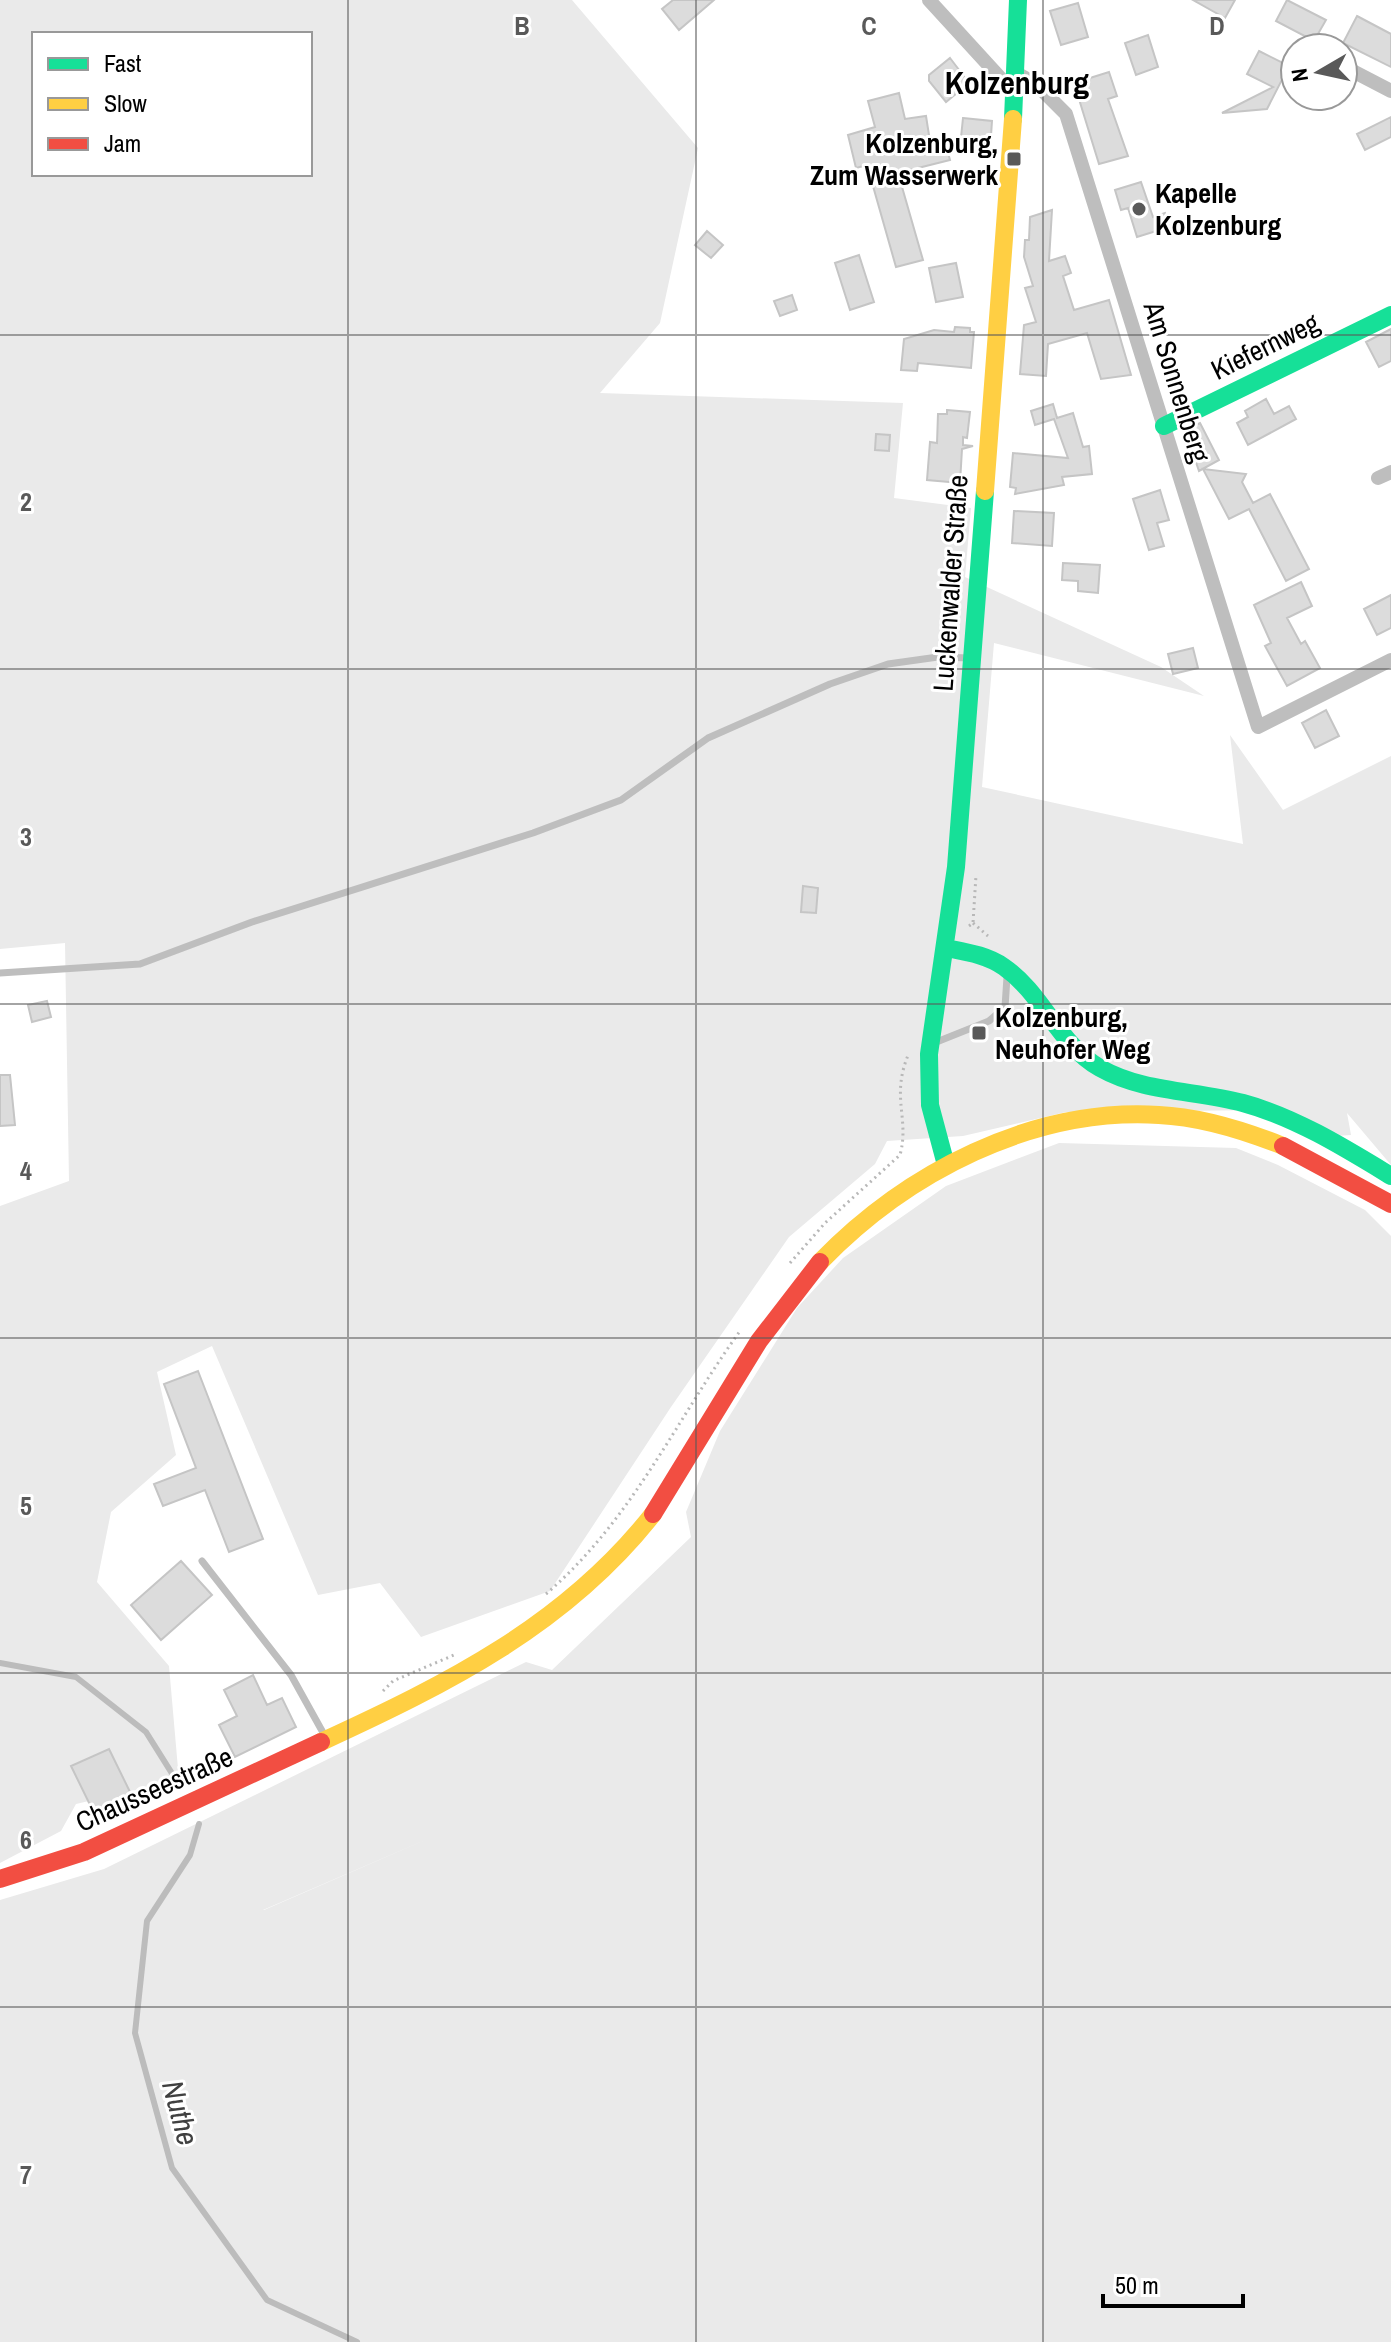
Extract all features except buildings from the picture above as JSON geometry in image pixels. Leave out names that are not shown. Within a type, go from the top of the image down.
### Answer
[{"type":"street","points":[[929,0],[1015,94]]},
{"type":"street","name":"Luckenwalder Straße","points":[[946,1165],[931,1125],[928,1044],[946,948],[963,791],[1015,94],[1018,0]]},
{"type":"street","name":"Am Sonnenberg","points":[[1016,73],[1036,84],[1066,114],[1258,727],[1391,660]]},
{"type":"street","points":[[1359,74],[1391,91]]},
{"type":"street","name":"Kiefernweg","points":[[1164,426],[1391,315]]},
{"type":"street","points":[[946,948],[975,951],[1002,963],[1040,1001],[1070,1042],[1097,1066],[1133,1082],[1245,1103],[1351,1150],[1391,1176]]},
{"type":"street","name":"Chausseestraße","points":[[0,1879],[84,1852],[437,1688],[569,1606],[631,1541],[677,1481],[760,1339],[806,1276],[868,1216],[946,1165],[985,1145],[1066,1122],[1143,1114],[1213,1122],[1269,1140],[1331,1167],[1391,1204]]},
{"type":"lane","points":[[0,973],[140,964],[252,922],[324,902],[621,800],[708,738],[830,684],[888,664],[938,657],[972,658]]},
{"type":"lane","points":[[928,1044],[978,1026],[1005,1007],[1008,981],[1002,963]]},
{"type":"lane","points":[[202,1561],[291,1675],[328,1739]]},
{"type":"path","points":[[973,923],[993,942]]},
{"type":"shaded area","points":[[0,0],[572,0],[698,148],[660,323],[600,393],[903,403],[894,498],[971,508],[965,577],[1161,667],[1204,696],[994,643],[982,787],[1243,844],[1230,735],[1283,810],[1391,756],[1391,1165],[1347,1113],[1351,1135],[1322,1137],[1272,1110],[1066,1112],[963,1136],[887,1141],[875,1164],[789,1237],[671,1407],[550,1591],[421,1637],[380,1583],[318,1595],[212,1346],[157,1372],[176,1455],[111,1512],[97,1582],[169,1666],[179,1780],[76,1804],[61,1831],[0,1863],[0,1206],[69,1181],[65,943],[0,949]]},
{"type":"shaded area","points":[[1059,1143],[1236,1148],[1278,1165],[1365,1210],[1391,1236],[1391,2342],[0,2342],[0,1900],[104,1869],[526,1662],[552,1670],[691,1537],[686,1512],[720,1431],[797,1308],[843,1258],[946,1186]]},
{"type":"waterway","name":"Nuthe","points":[[0,1663],[76,1677],[146,1732],[178,1783]]},
{"type":"waterway","name":"Nuthe","points":[[199,1824],[190,1855],[147,1921],[135,2033],[172,2168],[267,2300],[357,2342]]},
{"type":"traffic: fast","points":[[1013,119],[1018,0]]},
{"type":"traffic: fast","points":[[1164,426],[1391,315]]},
{"type":"traffic: fast","points":[[946,1165],[930,1105],[929,1054],[956,867],[985,491]]},
{"type":"traffic: fast","points":[[946,948],[983,957],[1004,967],[1030,991],[1073,1046],[1100,1068],[1134,1082],[1243,1103],[1282,1116],[1391,1176]]},
{"type":"traffic: slow","points":[[985,491],[1013,119]]},
{"type":"traffic: slow","points":[[820,1262],[891,1200],[932,1174],[974,1152],[1065,1122],[1111,1115],[1175,1116],[1222,1125],[1283,1146]]},
{"type":"traffic: slow","points":[[321,1742],[458,1674],[543,1620],[619,1553],[653,1514]]},
{"type":"traffic: jam","points":[[1283,1146],[1391,1204]]},
{"type":"traffic: jam","points":[[653,1514],[759,1341],[820,1262]]},
{"type":"traffic: jam","points":[[0,1879],[84,1852],[321,1742]]},
{"type":"place","name":"Kolzenburg, Zum Wasserwerk","points":[[1014,159]]},
{"type":"place","name":"Kapelle Kolzenburg","points":[[1139,209]]},
{"type":"place","name":"Kolzenburg, Neuhofer Weg","points":[[979,1033]]},
{"type":"district","name":"Kolzenburg","points":[[1017,83]]}]
